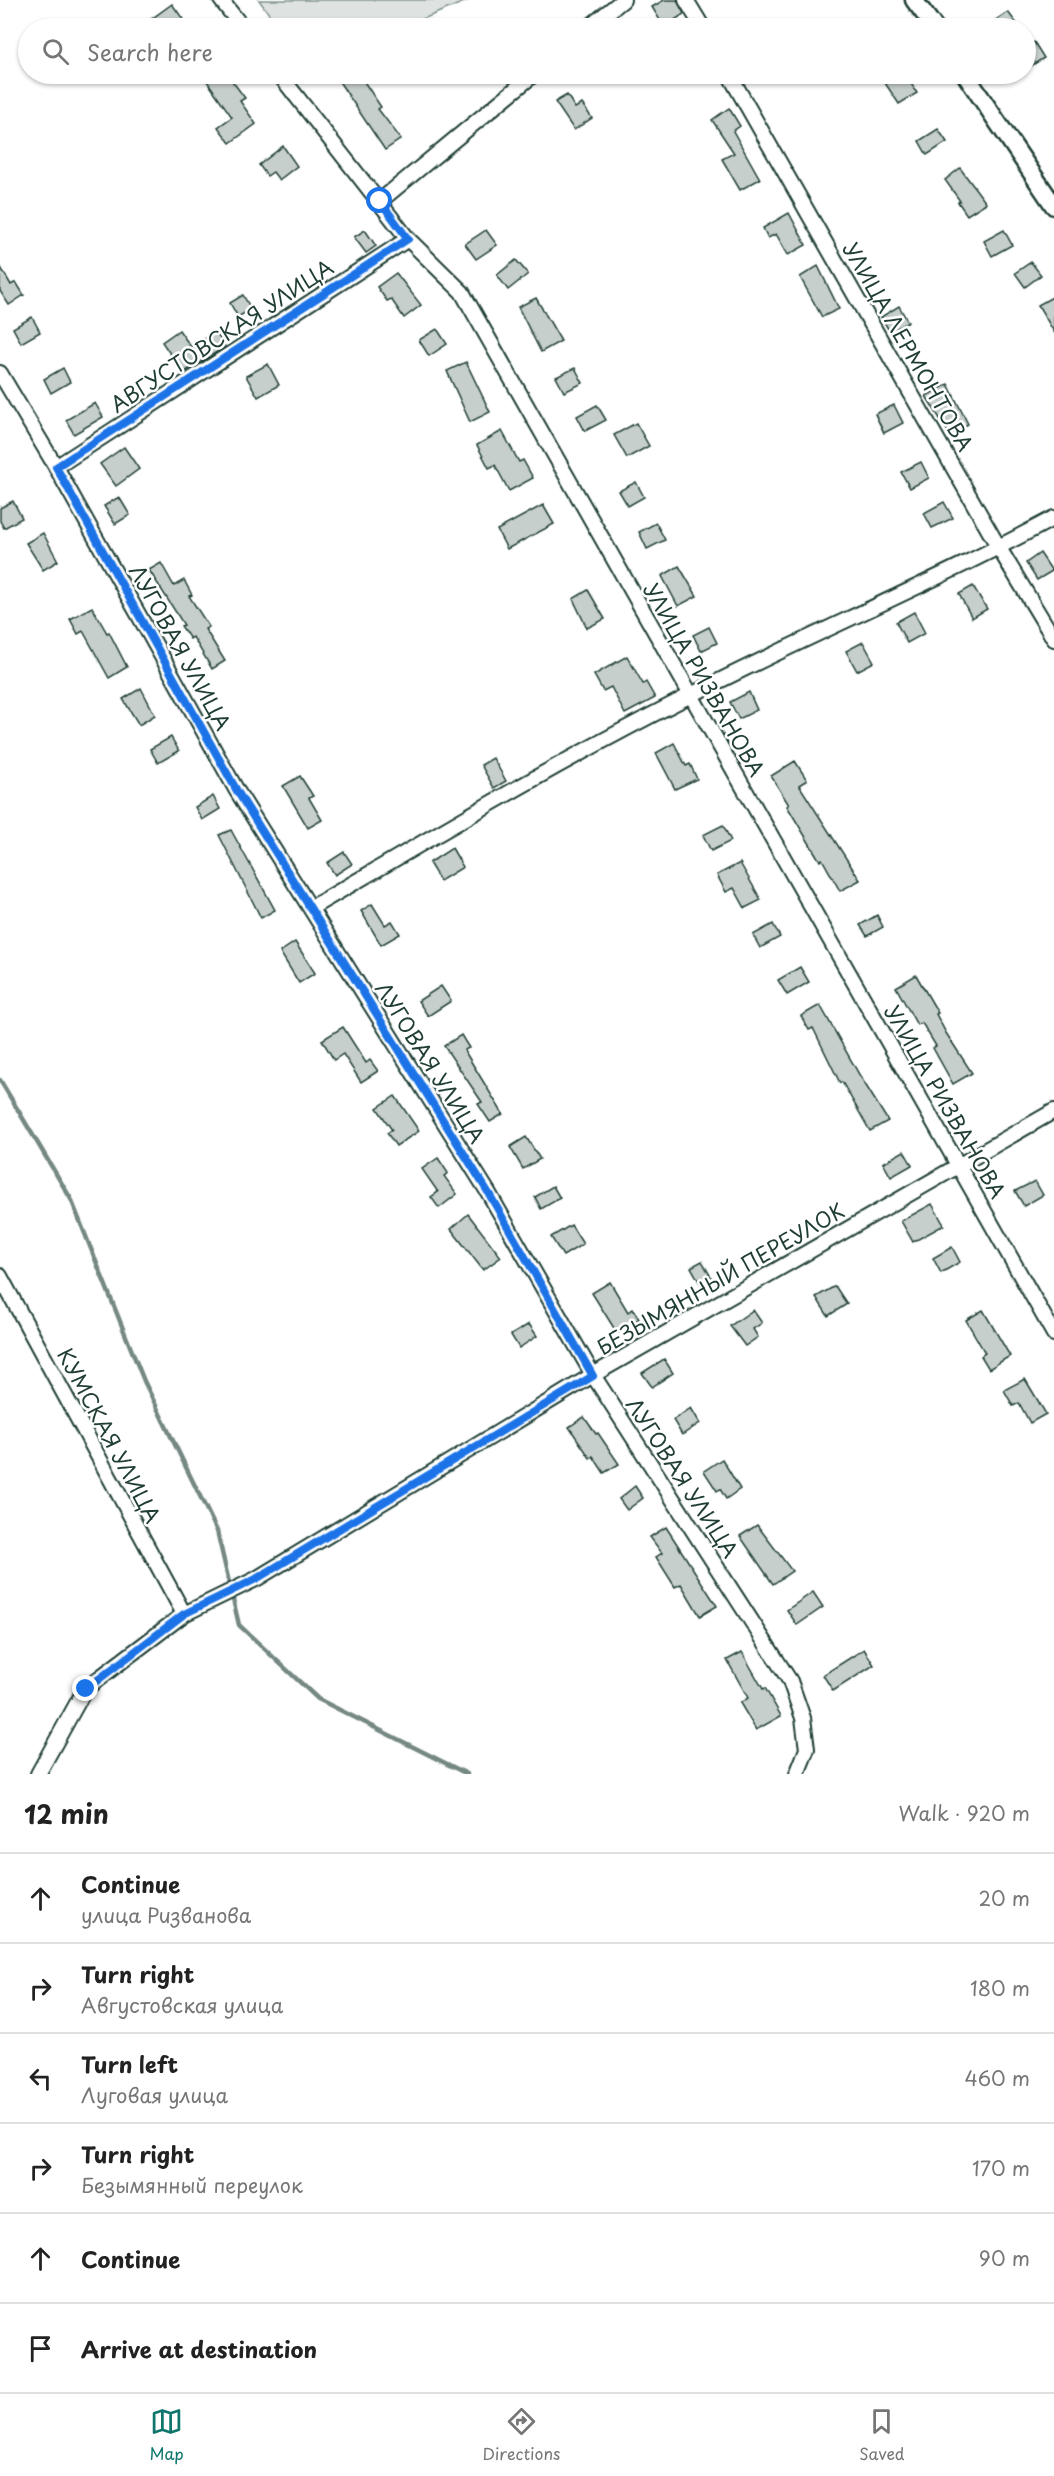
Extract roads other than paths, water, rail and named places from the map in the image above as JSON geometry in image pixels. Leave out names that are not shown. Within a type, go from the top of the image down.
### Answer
[{"type":"street","points":[[221,0],[235,18]]},
{"type":"street","points":[[600,18],[623,0]]},
{"type":"street","points":[[686,0],[697,18]]},
{"type":"street","points":[[914,0],[928,18]]},
{"type":"street","name":"УЛИЦА РИЗВАНОВА","points":[[287,84],[408,239],[462,292],[1054,1334]]},
{"type":"street","points":[[380,201],[522,84]]},
{"type":"street","name":"УЛИЦА ЛЕРМОНТОВА","points":[[735,84],[999,548],[1054,639]]},
{"type":"street","points":[[972,84],[1054,206]]},
{"type":"street","name":"АВГУСТОВСКАЯ УЛИЦА","points":[[56,467],[408,239]]},
{"type":"street","name":"ЛУГОВАЯ УЛИЦА","points":[[0,373],[56,467],[237,791],[488,1192],[593,1376],[790,1681],[803,1718],[807,1749],[797,1774]]},
{"type":"street","points":[[310,908],[480,808],[690,695],[999,548],[1054,518]]},
{"type":"street","name":"БЕЗЫМЯННЫЙ ПЕРЕУЛОК","points":[[38,1774],[86,1689],[184,1614],[256,1579],[593,1376],[1054,1111]]},
{"type":"street","name":"КУМСКАЯ УЛИЦА","points":[[0,1276],[184,1614]]},
{"type":"waterway","points":[[0,1080],[71,1199],[144,1381],[217,1531],[239,1625],[318,1699],[467,1774]]}]
